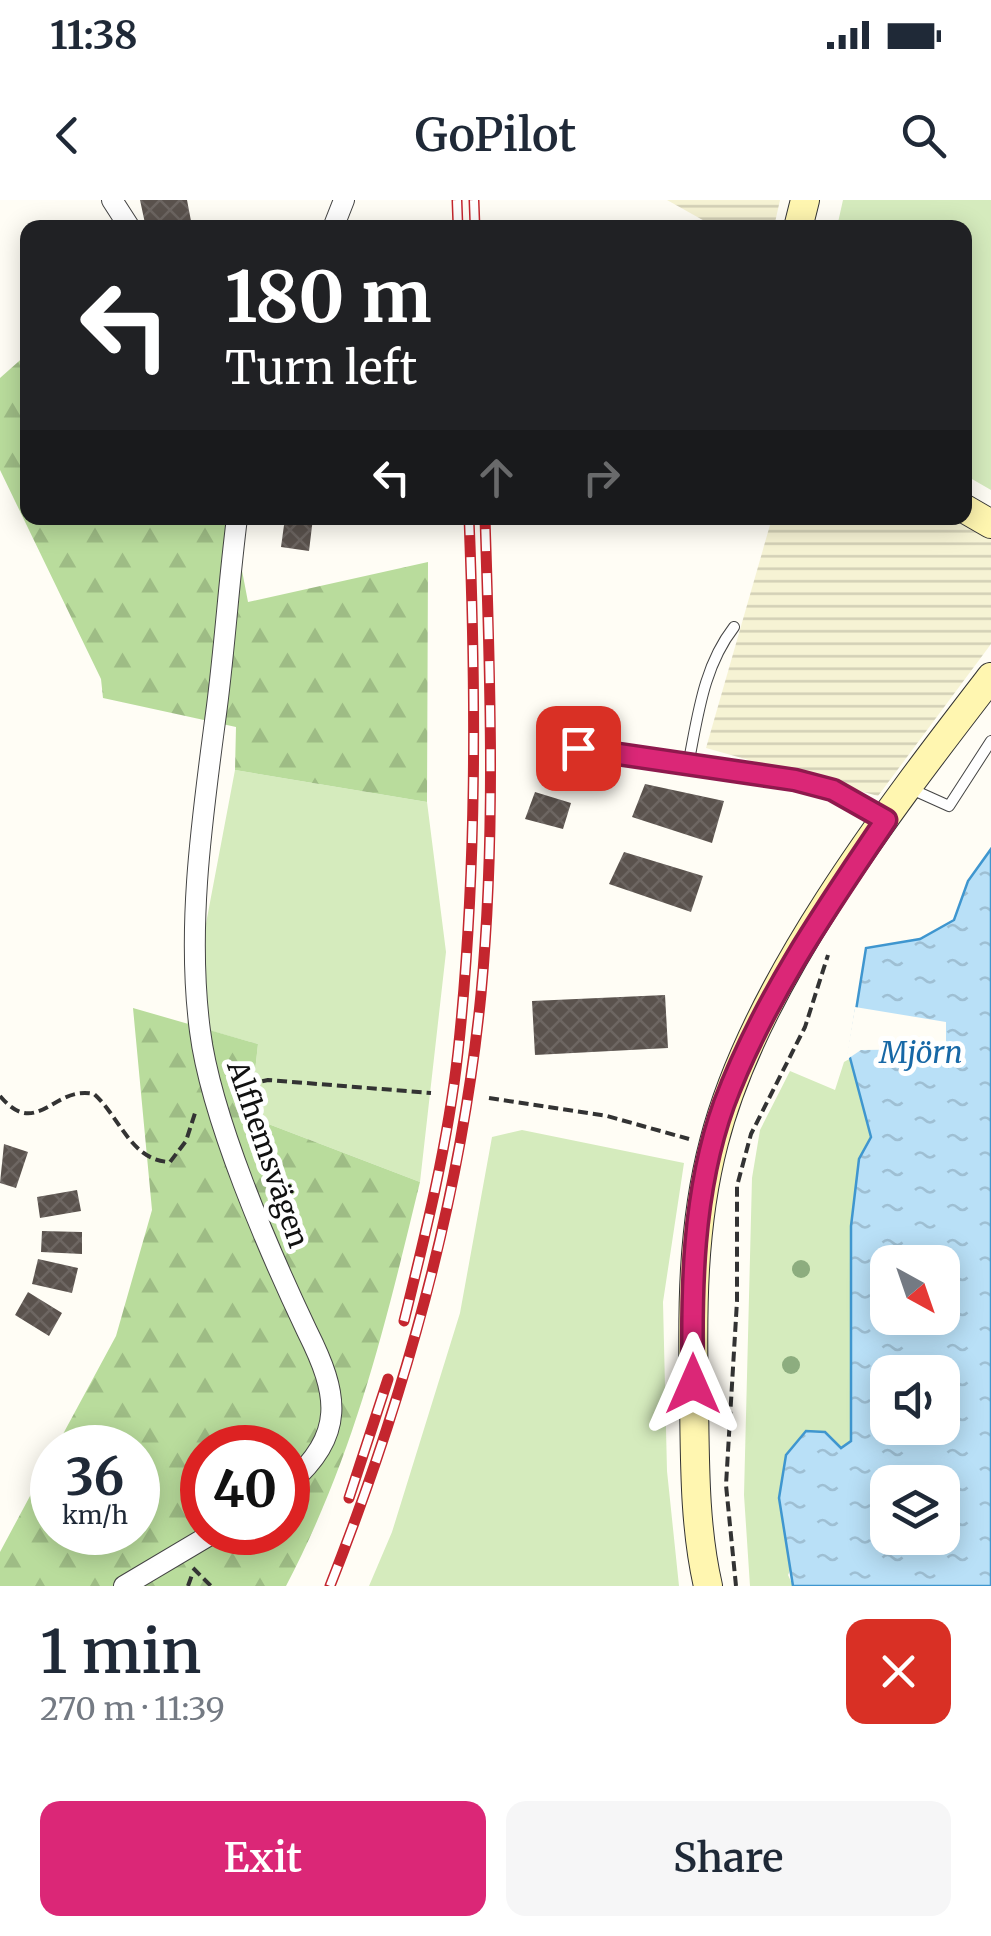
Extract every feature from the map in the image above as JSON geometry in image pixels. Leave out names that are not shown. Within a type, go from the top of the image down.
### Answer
[{"type":"street","name":"Alfhemsvägen","points":[[236,525],[206,788],[194,937],[200,1032],[214,1098],[286,1285],[324,1364],[333,1398],[332,1425],[322,1447],[310,1460]]},
{"type":"street","points":[[708,1586],[696,1483],[692,1350],[695,1239],[724,1104],[786,974],[908,787],[991,677]]},
{"type":"street","points":[[124,1586],[180,1553]]},
{"type":"lane","points":[[688,764],[706,677],[716,650],[734,627]]},
{"type":"lane","points":[[908,787],[949,806],[991,740]]},
{"type":"lane","points":[[578,748],[833,790],[886,820]]},
{"type":"path","points":[[736,1586],[726,1484],[737,1300],[737,1186],[751,1134],[805,1027],[830,946]]},
{"type":"path","points":[[489,1098],[607,1116],[713,1146]]},
{"type":"path","points":[[188,1586],[194,1570]]},
{"type":"shaded area","points":[[667,200],[780,200],[776,220],[703,220]]},
{"type":"shaded area","points":[[770,525],[966,525],[991,538],[991,644],[878,796],[706,748]]},
{"type":"green space","points":[[843,200],[991,200],[991,490],[972,479],[972,220],[839,220]]},
{"type":"green space","points":[[20,360],[20,511],[0,470],[0,378]]},
{"type":"green space","points":[[27,525],[233,525],[248,602],[428,562],[427,802],[235,770],[236,727],[103,698],[101,679]]},
{"type":"green space","points":[[235,770],[427,802],[446,952],[420,1182],[250,1117],[258,1044],[187,1024]]},
{"type":"green space","points":[[133,1008],[258,1044],[250,1117],[420,1182],[366,1388],[310,1537],[310,1425],[180,1425],[180,1555],[301,1555],[286,1586],[0,1586],[0,1552],[30,1496],[30,1555],[160,1555],[160,1425],[68,1425],[116,1336],[152,1210]]},
{"type":"green space","points":[[851,1058],[871,1137],[859,1159],[851,1226],[851,1441],[841,1448],[788,1575],[793,1586],[750,1586],[744,1495],[752,1178],[760,1130],[790,1071],[835,1090],[844,1062]]},
{"type":"green space","points":[[522,1130],[684,1163],[663,1302],[667,1471],[679,1586],[369,1586],[392,1532],[460,1313],[492,1137]]},
{"type":"water","name":"Mjörn","points":[[991,849],[991,1586],[793,1586],[779,1498],[786,1455],[806,1431],[825,1432],[841,1448],[851,1441],[851,1226],[859,1159],[871,1137],[849,1054],[866,948],[920,939],[954,920],[968,881]]},
{"type":"pier","points":[[855,1007],[946,1022],[946,1049],[861,1050],[846,1060]]},
{"type":"building","points":[[140,200],[187,200],[191,220],[144,220]]},
{"type":"building","points":[[284,525],[312,525],[309,551],[281,547]]},
{"type":"building","points":[[645,784],[724,801],[712,843],[632,817]]},
{"type":"building","points":[[535,792],[571,803],[563,829],[525,819]]},
{"type":"building","points":[[624,852],[703,876],[691,912],[609,884]]},
{"type":"building","points":[[665,995],[668,1048],[535,1055],[532,1001]]},
{"type":"building","points":[[4,1144],[28,1152],[16,1188],[0,1183]]},
{"type":"building","points":[[77,1190],[81,1211],[40,1218],[37,1197]]},
{"type":"building","points":[[42,1231],[82,1232],[82,1254],[41,1252]]},
{"type":"building","points":[[38,1259],[78,1268],[72,1293],[32,1284]]},
{"type":"building","points":[[28,1292],[62,1313],[49,1336],[15,1315]]},
{"type":"railway","points":[[457,200],[458,220]]},
{"type":"railway","points":[[474,200],[475,220]]},
{"type":"railway","points":[[404,1321],[448,1120],[464,985],[473,785],[469,525]]},
{"type":"railway","points":[[330,1586],[382,1442],[426,1295],[460,1146],[472,1070],[486,934],[490,815],[485,525]]},
{"type":"railway","points":[[349,1498],[388,1379]]},
{"type":"route","points":[[578,748],[795,780],[833,790],[886,820],[786,974],[724,1104],[695,1239],[693,1384]]}]
